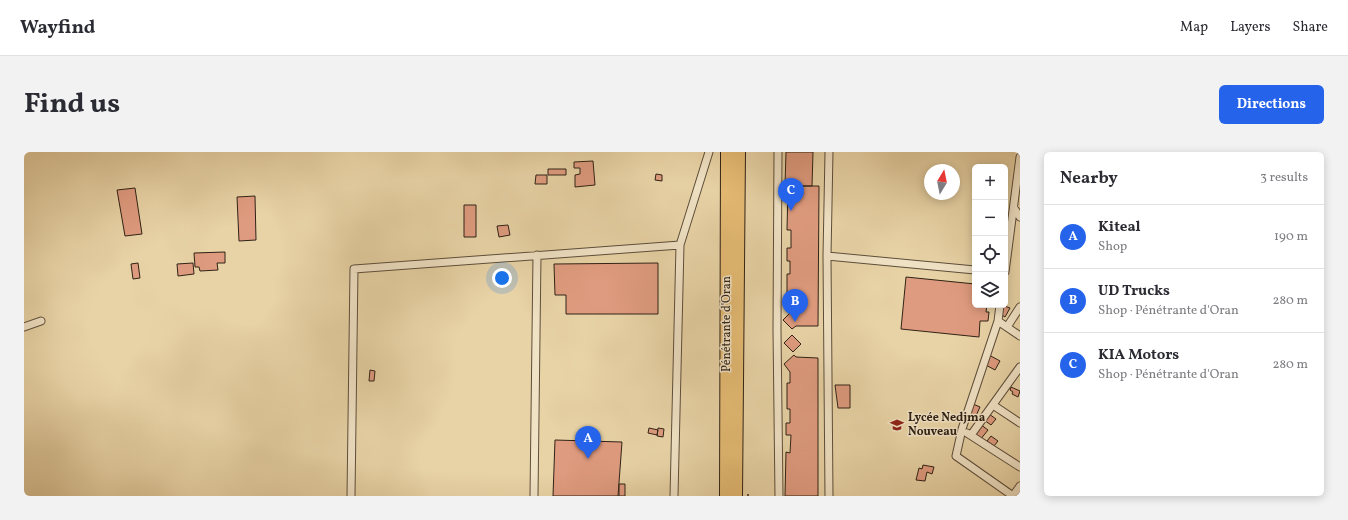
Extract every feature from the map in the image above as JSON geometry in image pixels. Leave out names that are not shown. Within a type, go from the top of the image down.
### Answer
[{"type":"highway","name":"Pénétrante d'Oran","points":[[726,496],[727,152]]},
{"type":"highway","name":"Pénétrante d'Oran","points":[[739,152],[744,495]]},
{"type":"street","points":[[674,496],[680,244],[709,152]]},
{"type":"street","points":[[778,152],[777,330],[779,496]]},
{"type":"street","points":[[829,152],[827,256],[829,496]]},
{"type":"street","points":[[1008,251],[1020,157]]},
{"type":"street","points":[[1014,208],[1020,217]]},
{"type":"street","points":[[351,496],[354,269],[680,244]]},
{"type":"street","points":[[534,496],[537,255]]},
{"type":"street","points":[[827,256],[972,270]]},
{"type":"street","points":[[1007,327],[1020,307]]},
{"type":"street","points":[[1000,308],[998,321],[962,430],[956,456],[1013,496],[1020,486]]},
{"type":"street","points":[[24,327],[41,321]]},
{"type":"street","points":[[998,321],[1020,336]]},
{"type":"street","points":[[971,435],[1017,376],[1020,367]]},
{"type":"street","points":[[993,405],[1020,423]]},
{"type":"street","points":[[962,430],[1020,467]]},
{"type":"building","points":[[786,152],[813,152],[812,186],[785,186]]},
{"type":"building","points":[[593,161],[595,185],[575,187],[575,175],[580,174],[580,168],[574,168],[574,162]]},
{"type":"building","points":[[548,169],[566,169],[566,175],[548,175]]},
{"type":"building","points":[[656,174],[662,175],[662,181],[655,180]]},
{"type":"building","points":[[536,175],[547,175],[547,184],[535,184]]},
{"type":"building","points":[[788,186],[819,186],[818,326],[796,326],[792,329],[783,320],[790,313],[790,300],[787,300],[787,274],[790,274],[790,261],[787,261],[787,248],[791,248],[791,230],[787,230]]},
{"type":"building","points":[[135,188],[142,234],[125,236],[117,190]]},
{"type":"building","points":[[255,196],[256,240],[239,241],[237,197]]},
{"type":"building","points":[[464,205],[476,205],[476,237],[464,237]]},
{"type":"building","points":[[508,225],[510,235],[499,237],[497,226]]},
{"type":"building","points":[[225,252],[225,263],[217,263],[218,270],[200,271],[199,267],[195,267],[194,253]]},
{"type":"building","points":[[138,263],[140,278],[133,279],[131,264]]},
{"type":"building","points":[[193,263],[194,274],[178,276],[177,264]]},
{"type":"building","points":[[658,263],[658,314],[566,314],[566,295],[555,295],[554,264]]},
{"type":"building","points":[[906,277],[972,284],[972,308],[987,308],[986,312],[989,312],[988,321],[980,321],[979,337],[901,329]]},
{"type":"building","points":[[1000,308],[1010,308],[1005,317],[998,313]]},
{"type":"building","points":[[792,335],[801,344],[793,352],[784,343]]},
{"type":"building","points":[[794,355],[796,357],[818,358],[818,496],[785,496],[786,452],[790,453],[791,435],[786,435],[786,423],[790,423],[790,409],[787,409],[787,383],[790,383],[790,372],[784,364]]},
{"type":"building","points":[[989,355],[1000,361],[995,370],[984,364]]},
{"type":"building","points":[[370,370],[375,371],[374,381],[369,381]]},
{"type":"building","points":[[835,385],[850,385],[850,408],[838,408]]},
{"type":"building","points":[[1011,387],[1020,391],[1018,397],[1012,394],[1013,392],[1010,390]]},
{"type":"building","points":[[973,404],[980,407],[975,418],[968,414]]},
{"type":"building","points":[[989,414],[996,419],[991,425],[984,420]]},
{"type":"building","points":[[980,424],[988,430],[980,440],[972,434]]},
{"type":"building","points":[[649,428],[658,430],[657,435],[648,433]]},
{"type":"building","points":[[658,428],[664,429],[663,437],[657,436]]},
{"type":"building","points":[[991,436],[998,441],[994,446],[987,441]]},
{"type":"building","points":[[555,440],[622,442],[618,496],[553,496]]},
{"type":"building","points":[[923,465],[934,467],[932,474],[927,472],[925,481],[916,480],[919,468],[922,469]]},
{"type":"building","points":[[619,484],[625,484],[625,496],[619,496]]},
{"type":"place","name":"KIA Motors","points":[[791,211]]},
{"type":"place","name":"UD Trucks","points":[[795,322]]},
{"type":"place","name":"Lycée Nedjma Nouveau","points":[[897,425]]},
{"type":"place","name":"Kiteal","points":[[588,459]]}]
